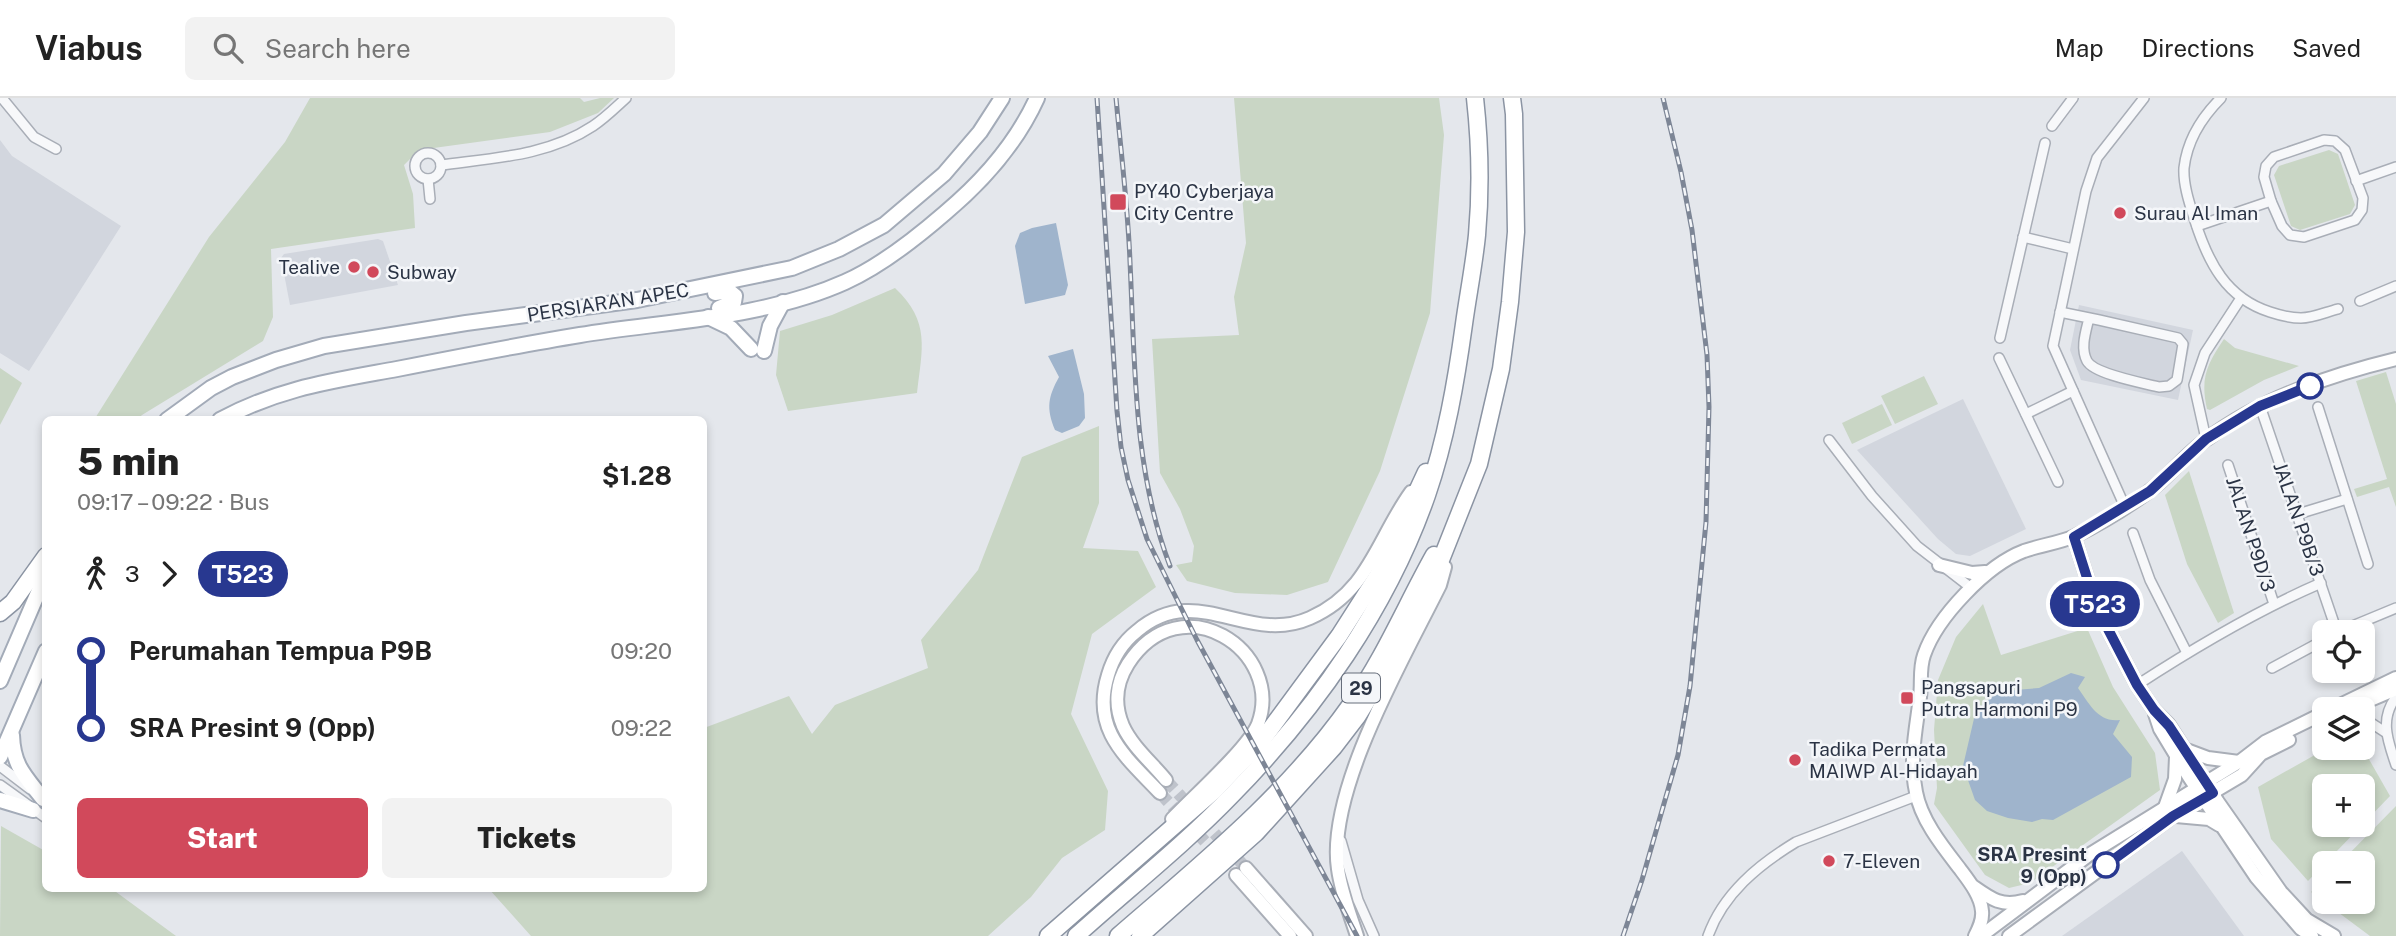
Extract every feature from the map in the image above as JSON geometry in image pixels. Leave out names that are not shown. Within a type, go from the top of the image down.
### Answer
[{"type":"highway","name":"29","points":[[1076,936],[1232,795],[1287,735],[1361,632],[1395,570],[1427,494],[1440,452],[1457,372],[1477,235],[1479,139],[1475,98]]},
{"type":"highway","name":"29","points":[[1118,936],[1262,809],[1314,753],[1352,703],[1437,549],[1455,510],[1483,431],[1501,369],[1516,232],[1512,98]]},
{"type":"highway","points":[[1140,936],[1256,833],[1309,776],[1357,717],[1433,580],[1479,464],[1501,369]]},
{"type":"highway","points":[[1048,936],[1214,791],[1260,743],[1339,636],[1378,575],[1422,477],[1440,452]]},
{"type":"highway","points":[[0,613],[13,602],[42,562]]},
{"type":"main road","name":"PERSIARAN APEC","points":[[172,416],[211,388],[232,377],[324,346],[466,323],[637,300],[792,268],[839,249],[884,225],[944,174],[979,132],[1002,98]]},
{"type":"main road","name":"PERSIARAN APEC","points":[[227,416],[298,387],[579,335],[708,317],[783,302],[846,282],[918,236],[970,192],[993,165],[1031,111],[1037,98]]},
{"type":"main road","points":[[637,300],[654,303],[729,291],[735,296],[734,302],[726,306],[658,319],[646,325]]},
{"type":"main road","points":[[708,317],[731,328],[758,350],[783,302]]},
{"type":"main road","points":[[0,681],[42,583]]},
{"type":"main road","points":[[0,757],[42,660]]},
{"type":"main road","points":[[12,730],[12,747],[18,768],[42,797]]},
{"type":"main road","points":[[0,800],[39,814]]},
{"type":"street","points":[[2,98],[34,137],[56,149]]},
{"type":"street","points":[[441,165],[541,150],[592,127],[626,98]]},
{"type":"street","points":[[2052,126],[2073,98]]},
{"type":"street","points":[[2125,507],[2053,346],[2086,191],[2097,158],[2144,98]]},
{"type":"street","points":[[2221,98],[2209,109],[2196,129],[2184,170],[2188,199],[2217,274],[2241,298],[2279,315],[2302,318],[2338,309]]},
{"type":"street","points":[[2325,140],[2335,141],[2344,150],[2356,181],[2363,198],[2362,210],[2355,220],[2304,237],[2290,235],[2282,226],[2264,177],[2266,166],[2274,157],[2325,140]]},
{"type":"street","points":[[2000,338],[2045,144]]},
{"type":"street","points":[[426,153],[434,155],[441,165],[436,177],[428,179],[420,176],[415,169],[419,157],[426,153]]},
{"type":"street","points":[[2356,181],[2396,167]]},
{"type":"street","points":[[428,179],[430,199]]},
{"type":"street","points":[[2197,226],[2271,201]]},
{"type":"street","points":[[2023,237],[2073,249]]},
{"type":"street","points":[[2360,301],[2396,286]]},
{"type":"street","points":[[2206,439],[2194,384],[2205,353],[2241,298]]},
{"type":"street","points":[[2060,312],[2089,318],[2178,338],[2183,344],[2177,380],[2169,386],[2159,387],[2093,369],[2086,360],[2083,343],[2089,318]]},
{"type":"street","points":[[1999,358],[2058,482]]},
{"type":"street","points":[[1975,936],[1980,926],[1982,909],[1973,886],[1934,832],[1916,796],[1912,748],[1923,655],[1935,634],[1970,587],[1985,572],[2025,551],[2074,537],[2125,507],[2150,491],[2206,439],[2260,406],[2289,393],[2396,359]]},
{"type":"street","points":[[2177,380],[2194,384]]},
{"type":"street","points":[[2026,414],[2073,391]]},
{"type":"street","name":"JALAN P9B/3","points":[[2260,406],[2334,620]]},
{"type":"street","points":[[2318,407],[2368,564]]},
{"type":"street","points":[[1829,440],[1872,496],[1917,546],[1970,587]]},
{"type":"street","points":[[1357,936],[1338,867],[1343,800],[1372,724],[1440,584],[1479,464]]},
{"type":"street","name":"JALAN P9D/3","points":[[2228,465],[2274,604]]},
{"type":"street","points":[[1160,793],[1115,744],[1103,717],[1102,702],[1109,670],[1131,636],[1152,619],[1179,610],[1205,612],[1242,622],[1278,625],[1308,619],[1323,612],[1352,589],[1361,578],[1401,507],[1422,477]]},
{"type":"street","points":[[2298,514],[2347,499]]},
{"type":"street","points":[[2133,533],[2150,580],[2187,653]]},
{"type":"street","points":[[2074,537],[2096,606],[2137,685],[2154,710],[2160,729],[2236,828],[2304,930]]},
{"type":"street","points":[[1939,565],[1972,573],[1985,572]]},
{"type":"street","points":[[2137,685],[2274,604],[2321,583]]},
{"type":"street","points":[[2367,620],[2396,608]]},
{"type":"street","points":[[1131,862],[1248,740],[1258,724],[1261,710],[1259,684],[1250,661],[1219,633],[1204,628],[1181,626],[1147,641],[1125,670],[1117,691],[1119,715],[1128,734],[1166,780]]},
{"type":"street","points":[[2272,668],[2312,646]]},
{"type":"street","points":[[2357,697],[2396,678]]},
{"type":"street","points":[[2375,698],[2396,689]]},
{"type":"street","points":[[2396,697],[2387,715],[2385,732],[2396,765]]},
{"type":"street","points":[[2236,828],[2228,803],[2240,769],[2265,742],[2312,719]]},
{"type":"street","points":[[2375,725],[2385,732]]},
{"type":"street","points":[[1981,936],[2090,854],[2207,793],[2261,754],[2312,728]]},
{"type":"street","points":[[2180,752],[2240,769]]},
{"type":"street","points":[[2009,936],[2169,812],[2180,752]]},
{"type":"street","points":[[0,766],[42,798]]},
{"type":"street","points":[[0,785],[39,814]]},
{"type":"street","points":[[2207,793],[2220,825],[2256,877],[2304,930],[2334,936]]},
{"type":"street","points":[[1707,936],[1715,916],[1744,882],[1781,851],[1796,842],[1916,796]]},
{"type":"street","points":[[2169,812],[2209,819],[2220,825]]},
{"type":"street","points":[[1339,832],[1358,900],[1374,936]]},
{"type":"street","points":[[1290,936],[1241,872],[1306,936]]},
{"type":"street","points":[[1973,886],[1994,901],[2009,905],[2027,900]]},
{"type":"shaded area","points":[[0,140],[12,156],[121,226],[29,371],[0,353]]},
{"type":"shaded area","points":[[378,239],[383,241],[398,285],[290,305],[281,258],[284,254]]},
{"type":"shaded area","points":[[2079,305],[2193,330],[2178,400],[2081,380],[2070,350]]},
{"type":"shaded area","points":[[1963,399],[2026,529],[1970,556],[1956,554],[1938,539],[1857,450]]},
{"type":"shaded area","points":[[2182,851],[2244,936],[2062,936]]},
{"type":"green space","points":[[310,98],[580,98],[584,102],[614,98],[598,113],[550,132],[419,150],[404,165],[413,194],[415,228],[271,249],[273,317],[263,341],[141,416],[97,416],[209,237],[285,142]]},
{"type":"green space","points":[[1234,98],[1439,98],[1444,135],[1430,313],[1380,471],[1328,582],[1287,595],[1235,593],[1187,581],[1176,565],[1192,562],[1194,546],[1180,509],[1160,473],[1152,339],[1239,335],[1234,297],[1246,243]]},
{"type":"green space","points":[[2329,150],[2338,154],[2355,205],[2350,214],[2300,230],[2291,226],[2274,175],[2279,166]]},
{"type":"green space","points":[[895,288],[906,300],[919,325],[922,349],[917,393],[788,411],[776,375],[780,331],[832,315]]},
{"type":"green space","points":[[2224,339],[2235,348],[2299,366],[2264,380],[2210,410],[2207,409],[2204,388],[2206,372]]},
{"type":"green space","points":[[0,368],[22,383],[0,425]]},
{"type":"green space","points":[[2386,372],[2396,404],[2396,507],[2389,487],[2357,497],[2354,489],[2387,479],[2356,381]]},
{"type":"green space","points":[[1924,376],[1938,404],[1895,424],[1881,396]]},
{"type":"green space","points":[[1882,404],[1892,425],[1852,444],[1842,423]]},
{"type":"green space","points":[[1099,426],[1099,503],[1083,548],[1138,551],[1156,587],[1092,634],[1071,714],[1108,791],[1105,830],[1062,858],[1031,897],[988,936],[531,936],[492,892],[707,892],[707,727],[789,696],[812,734],[835,705],[928,668],[921,640],[978,570],[1022,457]]},
{"type":"green space","points":[[2189,471],[2234,613],[2218,623],[2187,564],[2165,495]]},
{"type":"green space","points":[[1983,604],[2001,655],[2087,628],[2113,687],[2155,753],[2160,790],[2030,883],[2009,888],[1985,875],[1934,804],[1937,788],[1934,730],[1938,680],[1956,637]]},
{"type":"green space","points":[[2312,757],[2312,760],[2369,760],[2390,796],[2375,812],[2375,774],[2312,774],[2312,837],[2350,837],[2337,851],[2312,851],[2312,877],[2308,881],[2271,839],[2258,787]]},
{"type":"green space","points":[[2396,806],[2396,936],[2370,936],[2340,914],[2375,914],[2375,851],[2352,851],[2366,837],[2375,837],[2375,827]]},
{"type":"green space","points":[[1,826],[42,849],[42,892],[116,892],[176,936],[0,936]]},
{"type":"water","points":[[1056,223],[1068,285],[1065,295],[1025,304],[1015,246],[1020,233]]},
{"type":"water","points":[[1073,349],[1084,394],[1085,418],[1079,426],[1062,433],[1055,430],[1050,415],[1052,391],[1059,377],[1048,356]]},
{"type":"water","points":[[2071,673],[2085,677],[2078,688],[2095,711],[2106,718],[2120,720],[2113,734],[2132,757],[2131,777],[2053,820],[2032,822],[1987,811],[1975,800],[1963,766],[1976,710],[1993,696],[2015,690],[2039,688]]},
{"type":"tunnel","points":[[1166,780],[1246,868]]},
{"type":"tunnel","points":[[1160,793],[1236,875]]},
{"type":"railway","points":[[1097,98],[1117,411],[1128,480],[1147,539],[1197,640],[1357,936]]},
{"type":"railway","points":[[1116,98],[1128,221],[1135,377],[1142,454],[1158,529],[1170,566]]},
{"type":"railway","points":[[1623,936],[1678,755],[1690,686],[1706,522],[1709,407],[1707,355],[1692,230],[1663,98]]},
{"type":"bus line","name":"T523","points":[[2106,865],[2173,816],[2213,793],[2169,726],[2137,685],[2096,606],[2074,537],[2150,491],[2206,439],[2260,406],[2310,386]]},
{"type":"place","name":"PY40 Cyberjaya City Centre","points":[[1118,202]]},
{"type":"place","name":"Surau Al Iman","points":[[2120,213]]},
{"type":"place","name":"Tealive","points":[[354,267]]},
{"type":"place","name":"Subway","points":[[373,272]]},
{"type":"place","name":"Pangsapuri Putra Harmoni P9","points":[[1907,698]]},
{"type":"place","name":"Tadika Permata MAIWP Al-Hidayah","points":[[1795,760]]},
{"type":"place","name":"7-Eleven","points":[[1829,861]]},
{"type":"place","name":"SRA Presint 9 (Opp)","points":[[2106,865]]}]
